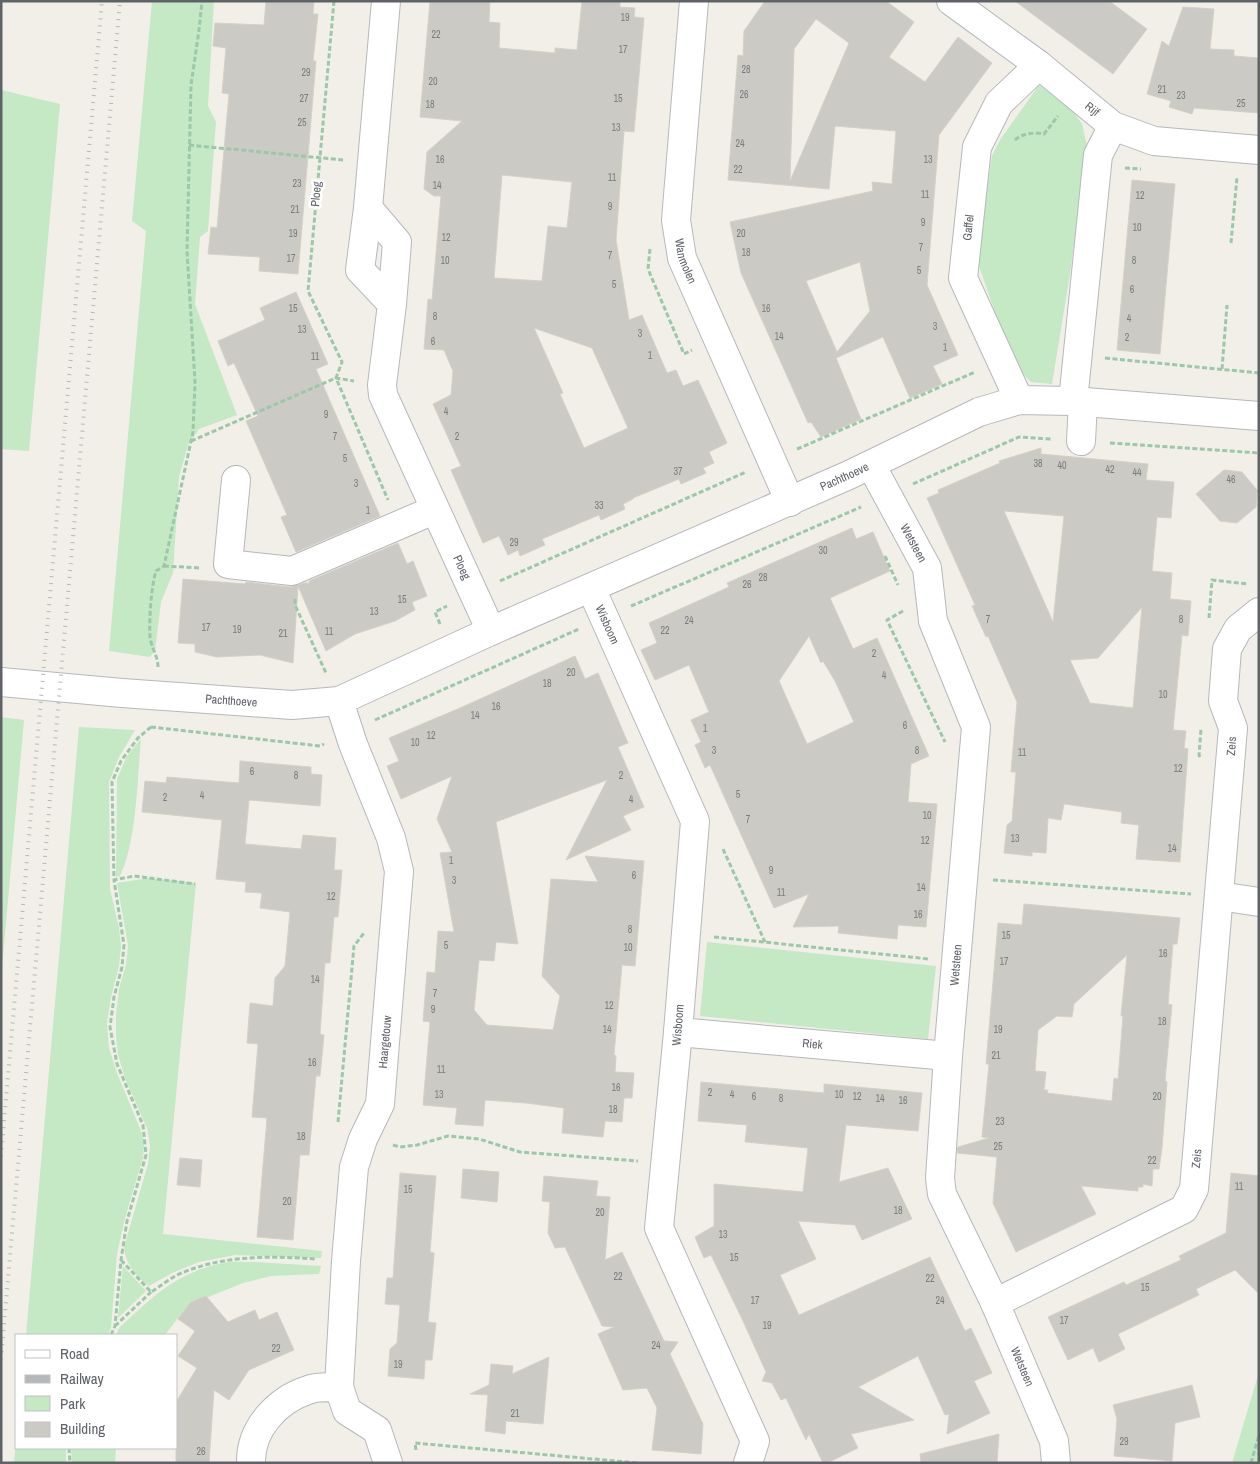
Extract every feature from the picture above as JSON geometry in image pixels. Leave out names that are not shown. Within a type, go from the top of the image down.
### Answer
[{"type":"street","name":"Ploeg","points":[[386,1],[368,208],[360,270],[392,304],[382,385],[383,395],[491,631]]},
{"type":"street","name":"Wanmolen","points":[[694,1],[676,220],[682,258],[790,502]]},
{"type":"street","name":"Rijf","points":[[951,1],[1039,65],[1113,126],[1154,141],[1249,149]]},
{"type":"street","name":"Gaffel","points":[[1019,400],[963,278],[977,147],[999,103],[1039,65]]},
{"type":"street","points":[[1081,441],[1078,402],[1078,356],[1098,155],[1113,126]]},
{"type":"street","name":"Pachthoeve","points":[[1,682],[292,705],[339,701],[491,631],[790,502],[979,412],[1019,400],[1078,402],[1259,416]]},
{"type":"street","name":"Wetsteen","points":[[871,465],[927,568],[933,621],[976,728],[948,1056],[940,1178],[942,1194],[995,1302],[1054,1441],[1056,1463]]},
{"type":"street","points":[[236,480],[228,564],[292,571],[434,510]]},
{"type":"street","name":"Wisboom","points":[[591,588],[695,821],[678,1032],[659,1228],[755,1441],[748,1463]]},
{"type":"street","name":"Zeis","points":[[995,1302],[1184,1209],[1194,1189],[1233,728],[1223,701],[1226,649],[1238,629],[1259,612]]},
{"type":"street","name":"Haargetouw","points":[[339,701],[349,732],[391,838],[399,871],[380,1104],[363,1139],[354,1167],[346,1261],[339,1387],[347,1411],[377,1430],[388,1463]]},
{"type":"street","points":[[1219,896],[1259,902]]},
{"type":"street","name":"Riek","points":[[678,1032],[948,1056]]},
{"type":"street","points":[[251,1463],[251,1453],[261,1425],[282,1402],[309,1389],[339,1387]]},
{"type":"path","points":[[164,566],[191,442],[195,382],[186,251],[191,85],[202,1]]},
{"type":"path","name":"Ploeg","points":[[334,1],[308,292],[342,362],[336,378]]},
{"type":"path","points":[[1013,142],[1028,133],[1037,132],[1044,134],[1074,95]]},
{"type":"path","points":[[189,144],[372,162]]},
{"type":"path","points":[[1231,243],[1249,149]]},
{"type":"path","points":[[1222,369],[1228,305]]},
{"type":"path","points":[[1078,356],[1259,373]]},
{"type":"path","points":[[451,649],[435,612],[473,593],[1002,360]]},
{"type":"path","points":[[191,442],[336,378],[382,385]]},
{"type":"path","points":[[336,378],[399,526]]},
{"type":"path","points":[[151,727],[320,746],[604,618],[1019,437],[1259,453]]},
{"type":"path","points":[[111,1334],[115,1326],[127,1220],[146,1155],[143,1125],[117,1064],[110,1027],[114,997],[122,967],[124,945],[114,880],[112,782],[121,761],[138,738],[151,727],[159,695],[158,662],[150,639],[152,581],[156,571],[164,566],[212,569],[228,564]]},
{"type":"path","points":[[292,571],[295,605],[339,701]]},
{"type":"path","points":[[930,597],[887,620],[960,775],[972,781]]},
{"type":"path","points":[[722,846],[766,942]]},
{"type":"path","points":[[114,880],[134,876],[195,884]]},
{"type":"path","points":[[963,877],[1219,896]]},
{"type":"path","points":[[354,1167],[337,1130],[354,946],[365,932]]},
{"type":"path","points":[[686,934],[956,962]]},
{"type":"path","points":[[363,1139],[400,1146],[417,1145],[448,1136],[480,1139],[520,1152],[665,1164]]},
{"type":"path","points":[[115,1326],[151,1292],[182,1272],[213,1262],[241,1258],[306,1258],[346,1261]]},
{"type":"path","points":[[121,1260],[151,1292]]},
{"type":"path","points":[[1251,1463],[1259,1435]]},
{"type":"path","points":[[418,1458],[415,1443],[638,1463]]},
{"type":"path","points":[[69,1449],[70,1463]]},
{"type":"green space","points":[[152,1],[214,1],[208,106],[216,122],[208,231],[200,237],[195,304],[237,415],[199,429],[188,445],[179,477],[173,573],[161,602],[155,650],[150,657],[109,651],[146,231],[132,221]]},
{"type":"green space","points":[[1039,85],[1072,110],[1082,124],[1087,146],[1070,274],[1052,384],[1031,382],[1017,368],[1010,356],[978,263],[981,227],[992,156],[1000,140]]},
{"type":"green space","points":[[1,90],[60,104],[29,451],[1,449]]},
{"type":"green space","points":[[1,717],[24,720],[1,979]]},
{"type":"green space","points":[[79,727],[135,730],[119,757],[109,782],[110,889],[121,946],[119,966],[107,1023],[109,1048],[144,1142],[143,1158],[125,1218],[117,1254],[111,1328],[108,1334],[26,1334]]},
{"type":"green space","points":[[141,739],[130,845],[120,876],[116,877],[117,779],[127,756]]},
{"type":"green space","points":[[149,878],[196,883],[163,1234],[322,1251],[321,1258],[235,1255],[199,1262],[172,1273],[149,1286],[136,1274],[126,1259],[124,1247],[148,1164],[150,1146],[147,1128],[125,1078],[118,1055],[116,1014],[128,945],[117,883]]},
{"type":"green space","points":[[707,942],[936,966],[928,1039],[700,1016]]},
{"type":"green space","points":[[235,1262],[321,1266],[319,1274],[271,1276],[243,1283],[206,1298],[177,1319],[166,1334],[116,1334],[119,1328],[154,1296],[178,1280],[206,1267]]},
{"type":"green space","points":[[123,1266],[146,1291],[118,1318]]},
{"type":"green space","points":[[1259,1372],[1259,1463],[1232,1463]]},
{"type":"green space","points":[[15,1449],[66,1449],[66,1463],[14,1463]]},
{"type":"green space","points":[[71,1449],[116,1449],[115,1463],[72,1463]]},
{"type":"building","points":[[266,1],[314,1],[313,14],[318,14],[313,61],[316,61],[298,274],[259,271],[260,257],[208,254],[211,227],[217,228],[229,94],[222,93],[226,48],[213,46],[215,23],[264,25]]},
{"type":"building","points":[[430,1],[490,1],[489,22],[500,23],[499,48],[555,53],[555,48],[577,50],[582,1],[620,1],[620,7],[635,8],[634,17],[644,18],[634,132],[624,131],[616,240],[629,320],[642,315],[667,373],[676,370],[683,386],[698,380],[727,443],[709,452],[714,463],[703,468],[706,473],[681,484],[679,479],[633,498],[623,504],[625,509],[601,520],[599,515],[542,539],[545,545],[520,556],[518,550],[508,555],[499,536],[483,543],[451,470],[461,466],[433,404],[451,395],[453,371],[444,350],[424,349],[428,299],[432,300],[441,196],[434,196],[424,189],[427,152],[462,121],[420,117]],"holes":[[[502,175],[572,182],[567,228],[548,226],[542,281],[494,278]],[[534,328],[592,348],[628,428],[584,448],[560,394],[563,393]]]},
{"type":"building","points":[[765,1],[886,1],[914,22],[889,57],[925,82],[958,37],[992,63],[939,135],[927,285],[958,355],[933,366],[942,384],[910,398],[883,337],[836,358],[861,419],[821,437],[811,422],[808,423],[741,273],[730,222],[873,191],[872,182],[892,184],[896,131],[835,126],[829,189],[728,180],[738,55],[743,56],[744,31]],"holes":[[[816,19],[849,43],[790,181],[794,49]],[[860,262],[870,311],[837,352],[806,281]]]},
{"type":"building","points":[[1015,1],[1109,1],[1147,29],[1113,74]]},
{"type":"building","points":[[1183,7],[1214,9],[1210,49],[1234,50],[1234,56],[1259,58],[1259,113],[1194,108],[1192,114],[1169,107],[1171,101],[1147,94],[1162,41],[1169,46]]},
{"type":"building","points":[[1132,180],[1175,184],[1160,354],[1117,350]]},
{"type":"building","points":[[296,292],[328,364],[316,369],[380,516],[296,552],[281,517],[287,515],[246,421],[258,416],[234,363],[228,366],[218,341],[265,320],[260,308]]},
{"type":"building","points":[[1041,448],[1041,454],[1148,464],[1146,480],[1174,482],[1171,518],[1157,517],[1152,571],[1172,573],[1170,599],[1191,601],[1188,636],[1182,635],[1173,730],[1186,731],[1184,748],[1188,749],[1180,862],[1136,859],[1139,825],[1121,823],[1122,812],[1064,804],[1061,820],[1048,818],[1046,853],[1032,852],[1032,856],[1004,853],[1007,825],[1012,821],[1016,772],[1011,772],[1017,702],[988,636],[986,637],[972,606],[975,605],[927,498],[939,493],[938,490],[1000,463],[999,461]],"holes":[[[1004,511],[1064,516],[1053,622]],[[1142,607],[1133,708],[1090,703],[1070,660],[1098,658]]]},
{"type":"building","points":[[1224,470],[1242,472],[1257,490],[1256,507],[1237,523],[1220,521],[1196,494]]},
{"type":"building","points":[[852,528],[856,539],[873,532],[890,571],[830,598],[853,649],[877,638],[929,756],[911,764],[908,802],[937,804],[926,927],[898,925],[897,939],[838,933],[839,926],[793,927],[809,894],[774,908],[710,765],[705,768],[695,745],[701,742],[691,720],[709,712],[689,665],[655,680],[641,650],[657,643],[649,623],[729,587],[727,583]],"holes":[[[809,636],[821,663],[823,661],[835,681],[854,722],[807,744],[779,681]]]},
{"type":"building","points":[[398,543],[407,564],[413,561],[427,596],[412,602],[415,610],[395,621],[355,634],[326,651],[298,586],[293,663],[260,655],[217,657],[195,652],[195,644],[178,643],[183,579],[245,584],[246,582],[290,587],[310,583],[309,581]]},
{"type":"building","points":[[575,656],[585,679],[598,673],[628,743],[618,747],[644,807],[623,816],[631,830],[566,860],[607,780],[496,822],[518,944],[496,942],[494,961],[479,960],[474,1010],[487,1025],[553,1030],[560,996],[542,976],[551,879],[598,882],[585,856],[644,861],[635,966],[622,965],[614,1055],[616,1056],[615,1072],[634,1073],[632,1098],[624,1098],[622,1122],[605,1121],[603,1137],[562,1133],[564,1108],[526,1103],[485,1100],[483,1126],[455,1124],[457,1108],[423,1105],[430,1022],[423,1021],[427,972],[435,973],[438,931],[454,932],[440,853],[452,852],[437,819],[452,776],[401,799],[387,766],[399,761],[389,738]]},
{"type":"building","points":[[240,761],[311,767],[311,774],[322,775],[320,806],[249,800],[245,844],[301,849],[303,835],[336,838],[334,870],[342,870],[338,917],[334,917],[330,963],[325,963],[320,1034],[324,1035],[320,1076],[316,1076],[309,1155],[300,1155],[293,1240],[257,1237],[267,1118],[252,1117],[258,1044],[247,1043],[250,1003],[273,1006],[275,978],[285,966],[290,912],[260,908],[262,893],[245,892],[246,882],[216,879],[222,820],[142,812],[145,781],[166,783],[167,777],[239,783]]},
{"type":"building","points":[[1024,904],[1180,918],[1177,944],[1173,944],[1168,1004],[1172,1005],[1165,1081],[1167,1082],[1162,1148],[1159,1169],[1153,1169],[1152,1186],[1143,1184],[1143,1187],[1138,1187],[1138,1191],[1081,1186],[1096,1214],[1016,1252],[993,1203],[997,1157],[957,1153],[958,1147],[989,1138],[982,1137],[989,1064],[986,1064],[998,923],[1022,925]],"holes":[[[1127,955],[1121,1016],[1123,1016],[1118,1079],[1114,1078],[1112,1101],[1047,1093],[1048,1090],[1044,1090],[1046,1072],[1035,1071],[1038,1030],[1057,1016],[1072,1017],[1074,1004]]]},
{"type":"building","points":[[701,1082],[824,1093],[824,1084],[922,1093],[918,1131],[846,1125],[839,1182],[888,1168],[912,1219],[862,1240],[855,1225],[798,1221],[816,1259],[780,1275],[799,1315],[930,1257],[965,1331],[971,1328],[992,1373],[974,1381],[990,1413],[947,1434],[949,1414],[945,1415],[918,1356],[858,1387],[914,1420],[851,1434],[858,1448],[827,1463],[823,1463],[809,1434],[806,1440],[786,1398],[781,1400],[772,1383],[762,1381],[766,1372],[743,1321],[711,1255],[704,1258],[695,1237],[714,1226],[714,1184],[803,1192],[808,1148],[745,1142],[747,1125],[698,1121]]},
{"type":"building","points":[[180,1158],[202,1160],[200,1187],[177,1185]]},
{"type":"building","points":[[463,1169],[499,1172],[497,1202],[461,1198]]},
{"type":"building","points":[[400,1173],[436,1176],[430,1252],[434,1253],[434,1256],[428,1322],[436,1323],[432,1360],[425,1360],[424,1379],[388,1376],[390,1349],[397,1343],[400,1305],[385,1304],[387,1278],[393,1278]]},
{"type":"building","points":[[1231,1173],[1259,1176],[1259,1294],[1235,1270],[1196,1289],[1199,1295],[1118,1334],[1125,1349],[1099,1362],[1093,1348],[1068,1360],[1048,1317],[1124,1282],[1126,1285],[1181,1260],[1179,1256],[1226,1233]]},
{"type":"building","points":[[544,1176],[598,1181],[596,1196],[610,1197],[605,1260],[622,1252],[664,1341],[678,1342],[670,1354],[703,1424],[701,1454],[652,1450],[657,1408],[647,1388],[623,1390],[598,1334],[614,1327],[602,1326],[565,1247],[555,1248],[548,1233],[550,1202],[542,1201]]},
{"type":"building","points":[[206,1296],[228,1322],[255,1310],[259,1320],[277,1312],[294,1350],[249,1370],[229,1400],[214,1390],[209,1463],[176,1463],[176,1449],[178,1449],[178,1399],[197,1368],[178,1356],[195,1331],[178,1319],[191,1302]]},
{"type":"building","points":[[549,1357],[543,1424],[506,1421],[505,1434],[485,1431],[488,1395],[470,1394],[489,1385],[491,1364],[513,1366],[512,1374]]},
{"type":"building","points":[[1192,1385],[1200,1417],[1175,1423],[1172,1461],[1114,1456],[1117,1419],[1113,1405]]},
{"type":"building","points":[[999,1434],[997,1463],[921,1463],[920,1454]]},
{"type":"railway","points":[[1,1156],[102,1]]},
{"type":"railway","points":[[1,1359],[120,1]]}]
